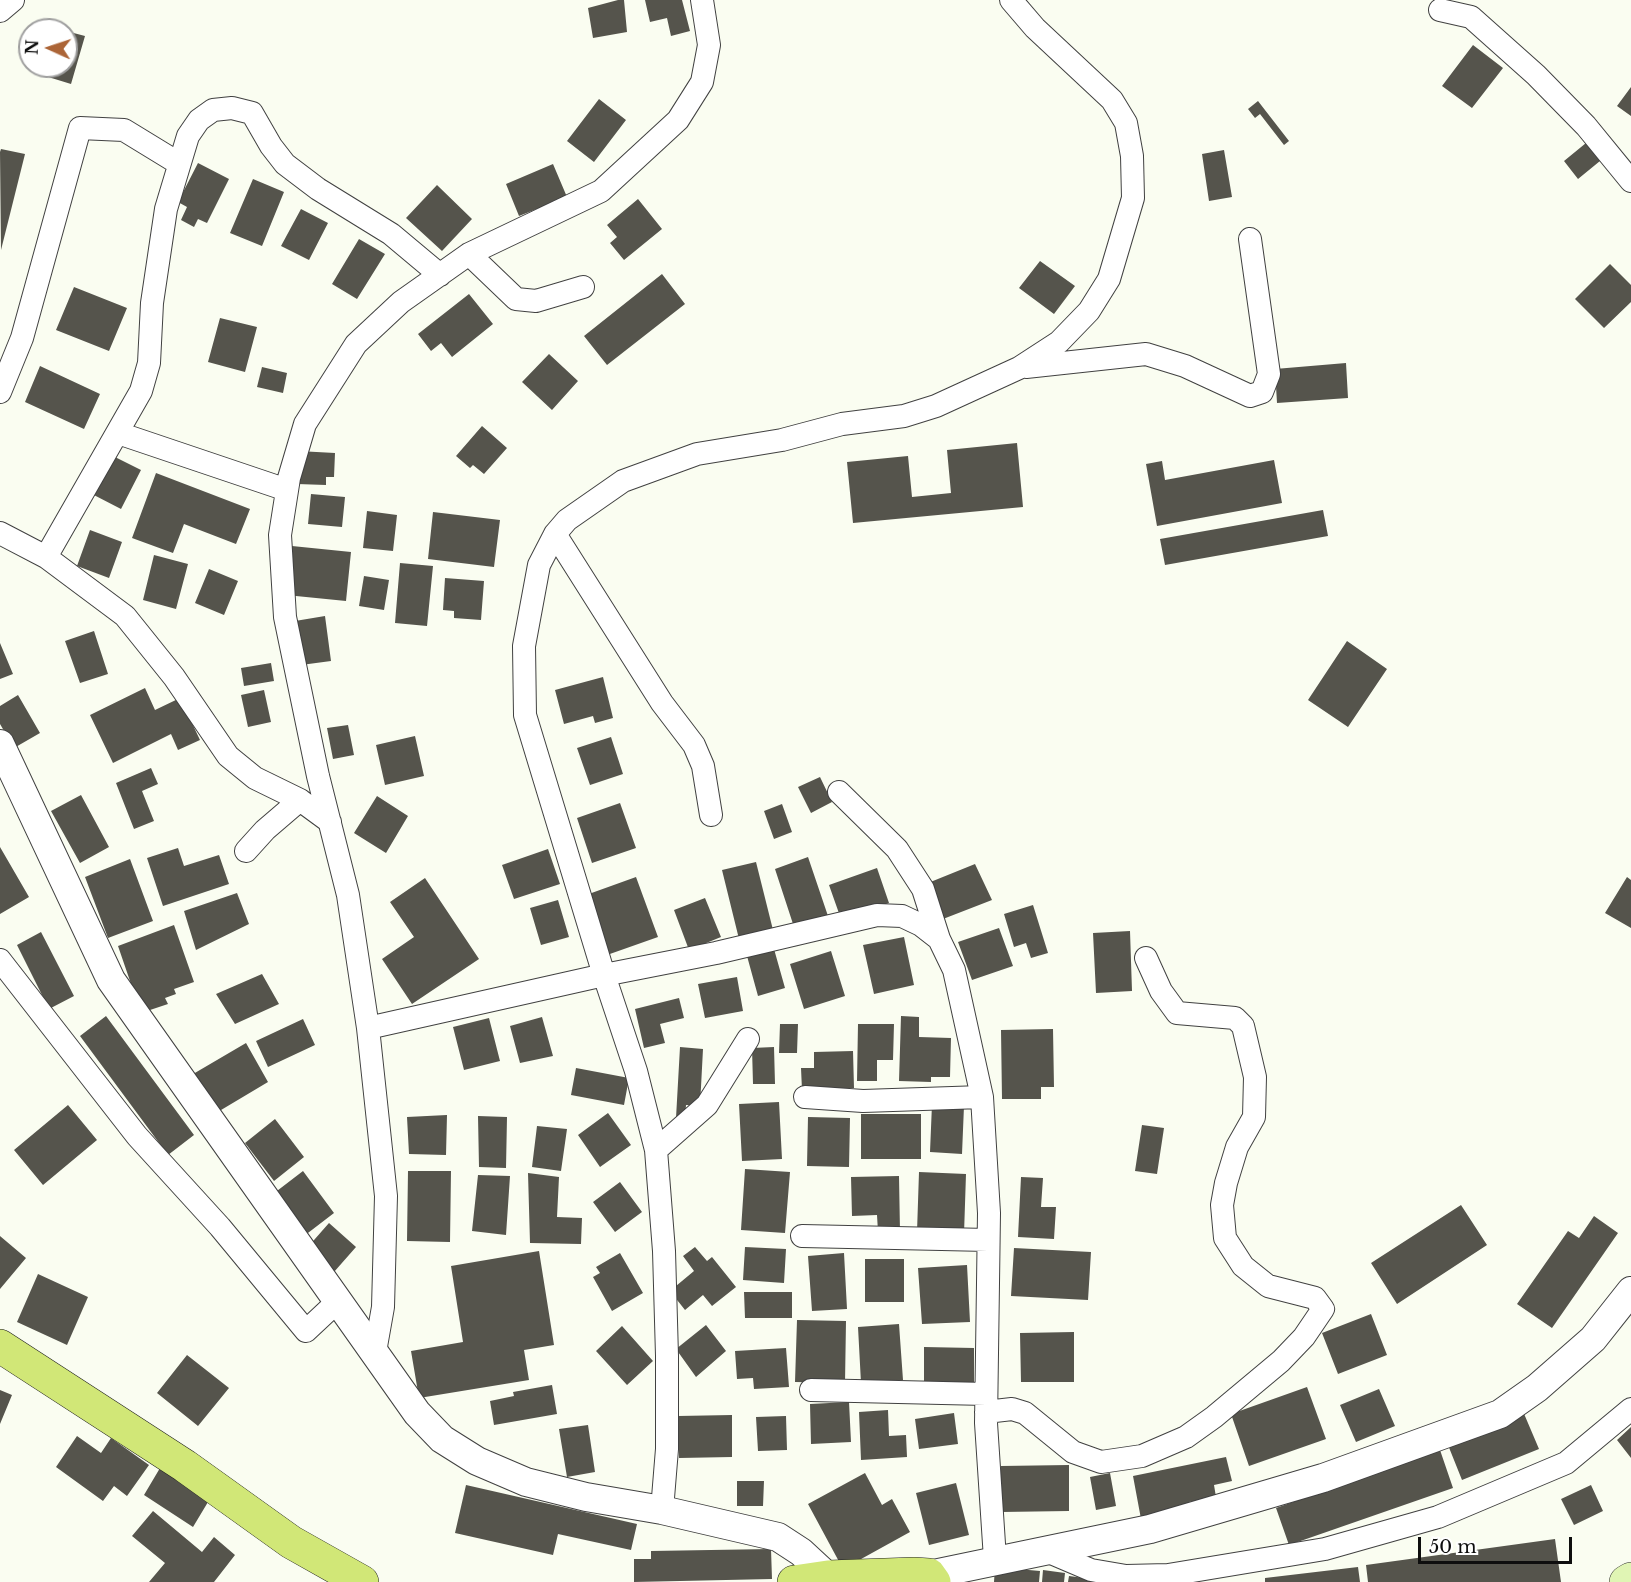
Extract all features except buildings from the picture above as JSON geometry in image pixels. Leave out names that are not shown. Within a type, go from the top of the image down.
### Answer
[{"type":"main road","points":[[0,1346],[185,1466],[291,1542],[362,1582]]},
{"type":"main road","points":[[794,1582],[828,1577],[932,1579]]},
{"type":"main road","points":[[1626,1582],[1631,1579]]},
{"type":"street","points":[[0,11],[13,0]]},
{"type":"street","points":[[375,1352],[383,1307],[386,1196],[368,1028],[348,895],[285,617],[280,535],[287,490],[305,424],[356,344],[401,302],[469,254],[601,191],[678,120],[702,82],[709,45],[702,0]]},
{"type":"street","points":[[662,1510],[667,1449],[668,1356],[664,1251],[656,1150],[636,1071],[604,975],[525,716],[524,646],[539,565],[555,534],[567,520],[591,501],[623,481],[658,466],[697,454],[782,440],[842,424],[904,416],[971,392],[1019,368],[1059,342],[1089,311],[1110,279],[1132,198],[1132,156],[1126,123],[1112,100],[1035,28],[1011,0]]},
{"type":"street","points":[[1440,10],[1470,17],[1536,75],[1586,126],[1631,181]]},
{"type":"street","points":[[46,557],[141,391],[149,363],[157,260],[178,163],[188,136],[200,120],[213,110],[232,108],[252,113],[271,146],[285,164],[318,189],[391,234],[440,275]]},
{"type":"street","points":[[0,392],[22,338],[80,128],[124,130],[178,163]]},
{"type":"street","points":[[1019,368],[1146,354],[1185,366],[1250,396],[1262,392],[1269,374],[1250,239]]},
{"type":"street","points":[[469,254],[516,299],[536,301],[583,287]]},
{"type":"street","points":[[118,433],[287,490]]},
{"type":"street","points":[[0,533],[46,557],[124,616],[174,677],[228,756],[243,771],[300,800],[330,822]]},
{"type":"street","points":[[555,534],[640,671],[694,745],[703,766],[711,815]]},
{"type":"street","points":[[0,744],[111,980],[417,1413],[442,1439],[477,1461],[526,1482],[586,1497],[662,1510],[778,1537],[787,1541],[828,1577]]},
{"type":"street","points":[[839,792],[897,849],[923,889],[939,939],[954,970],[982,1097],[988,1240],[986,1403],[995,1560]]},
{"type":"street","points":[[246,850],[300,800]]},
{"type":"street","points":[[368,1028],[604,975],[716,953],[877,915],[902,916],[921,925],[939,939]]},
{"type":"street","points":[[812,1390],[986,1403],[1012,1409],[1025,1413],[1073,1452],[1101,1462],[1142,1456],[1186,1437],[1214,1417],[1281,1361],[1304,1337],[1323,1309],[1316,1298],[1268,1286],[1243,1266],[1225,1238],[1222,1205],[1226,1183],[1237,1147],[1254,1118],[1255,1077],[1243,1026],[1235,1018],[1177,1013],[1161,991],[1146,958]]},
{"type":"street","points":[[0,960],[137,1136],[220,1227],[306,1331],[337,1302]]},
{"type":"street","points":[[656,1150],[707,1105],[748,1039]]},
{"type":"street","points":[[805,1097],[863,1101],[982,1097]]},
{"type":"street","points":[[802,1236],[988,1240]]},
{"type":"street","points":[[932,1579],[995,1560],[1150,1529],[1323,1478],[1500,1414],[1537,1388],[1593,1339],[1631,1291]]},
{"type":"street","points":[[1044,1550],[1091,1570],[1126,1576],[1168,1575],[1324,1549],[1438,1517],[1566,1463],[1631,1409]]}]
